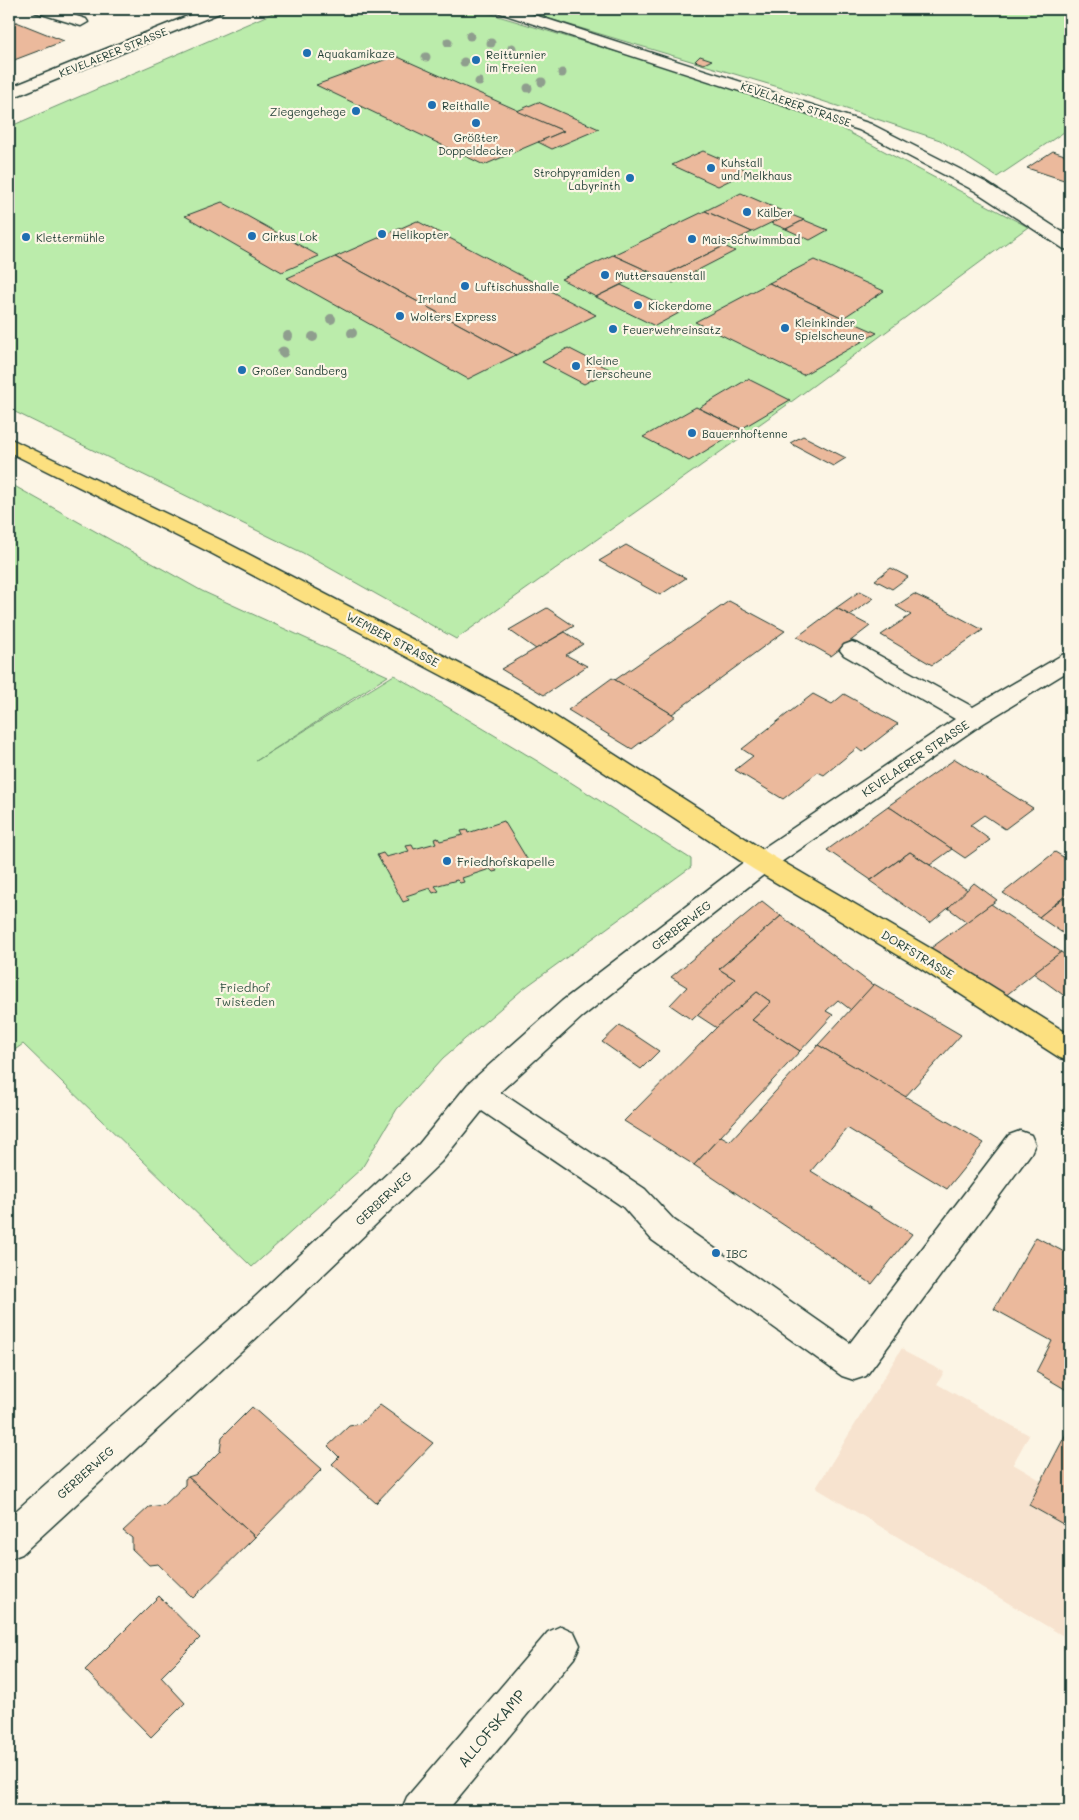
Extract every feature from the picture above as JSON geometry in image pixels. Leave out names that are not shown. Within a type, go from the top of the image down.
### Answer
[{"type":"main road","name":"WEMBER STRASSE","points":[[9,444],[217,547],[522,707],[762,862]]},
{"type":"main road","name":"DORFSTRASSE","points":[[762,862],[930,961],[1070,1050]]},
{"type":"street","points":[[40,9],[81,22]]},
{"type":"street","name":"KEVELAERER STRASSE","points":[[9,94],[216,9]]},
{"type":"street","name":"KEVELAERER STRASSE","points":[[502,9],[865,127],[981,187],[1070,245]]},
{"type":"street","points":[[852,650],[973,718]]},
{"type":"street","name":"KEVELAERER STRASSE","points":[[762,862],[973,718],[1070,660]]},
{"type":"street","name":"GERBERWEG","points":[[9,1541],[267,1307],[430,1153],[479,1093],[572,1009],[762,862]]},
{"type":"street","points":[[479,1093],[634,1198],[663,1230],[854,1364],[1020,1144]]},
{"type":"street","name":"ALLOFSKAMP","points":[[421,1811],[561,1645]]},
{"type":"shaded area","points":[[902,1348],[905,1352],[944,1372],[937,1384],[1029,1435],[1013,1464],[1042,1481],[1030,1505],[1070,1528],[1070,1640],[816,1488]]},
{"type":"green space","name":"Irrland","points":[[282,9],[475,9],[693,75],[831,123],[1028,227],[791,402],[456,639],[303,553],[9,409],[9,127]]},
{"type":"green space","points":[[516,9],[1070,9],[1070,128],[997,177],[940,140],[795,92]]},
{"type":"green space","name":"Friedhof Twisteden","points":[[9,483],[202,591],[388,676],[256,761],[394,675],[539,762],[691,859],[691,867],[523,989],[443,1058],[397,1109],[362,1168],[252,1267],[23,1044],[9,1054]]},
{"type":"building","points":[[9,19],[64,41],[9,62]]},
{"type":"building","name":"Reithalle","points":[[395,56],[564,131],[484,165],[316,85]]},
{"type":"building","points":[[700,56],[712,60],[704,64],[695,61]]},
{"type":"building","points":[[538,102],[599,129],[552,149],[538,142],[564,131],[517,111]]},
{"type":"building","name":"Kuhstall und Melkhaus","points":[[703,151],[749,171],[718,186],[672,165]]},
{"type":"building","points":[[1053,151],[1070,157],[1070,179],[1067,181],[1027,168]]},
{"type":"building","name":"Kälber","points":[[741,193],[789,214],[752,232],[705,211]]},
{"type":"building","name":"Cirkus Lok","points":[[222,202],[319,256],[282,272],[185,216]]},
{"type":"building","name":"Mais-Schwimmbad","points":[[705,211],[752,232],[661,277],[613,255]]},
{"type":"building","points":[[789,214],[804,220],[786,229],[771,223]]},
{"type":"building","points":[[804,220],[828,230],[810,240],[786,229]]},
{"type":"building","name":"Luftischusshalle","points":[[417,221],[596,315],[516,355],[335,257]]},
{"type":"building","points":[[724,246],[735,251],[673,283],[661,277]]},
{"type":"building","name":"Muttersauenstall","points":[[613,255],[648,271],[596,297],[561,279]]},
{"type":"building","name":"Wolters Express","points":[[335,257],[516,355],[468,379],[287,278]]},
{"type":"building","points":[[814,260],[884,291],[843,318],[769,283]]},
{"type":"building","name":"Kleinkinder Spielscheune","points":[[769,283],[877,333],[803,375],[695,322]]},
{"type":"building","name":"Kickerdome","points":[[621,285],[679,313],[655,326],[596,297]]},
{"type":"building","name":"Kleine Tierscheune","points":[[568,348],[611,370],[584,384],[542,362]]},
{"type":"building","points":[[748,379],[790,400],[741,429],[699,408]]},
{"type":"building","name":"Bauernhoftenne","points":[[696,407],[741,429],[689,461],[643,437]]},
{"type":"building","points":[[803,436],[846,458],[833,466],[790,443]]},
{"type":"building","points":[[626,545],[686,578],[660,595],[599,561]]},
{"type":"building","points":[[891,568],[908,577],[892,589],[875,580]]},
{"type":"building","points":[[860,591],[874,598],[850,615],[836,608]]},
{"type":"building","points":[[914,594],[983,630],[932,665],[881,635],[911,615],[896,606]]},
{"type":"building","points":[[729,601],[785,631],[672,714],[615,680]]},
{"type":"building","points":[[547,608],[574,626],[536,649],[509,630]]},
{"type":"building","points":[[836,608],[870,626],[831,656],[797,637]]},
{"type":"building","points":[[565,632],[583,644],[566,655],[587,666],[544,695],[501,669]]},
{"type":"building","points":[[612,678],[675,716],[632,749],[568,710]]},
{"type":"building","points":[[813,694],[832,704],[844,694],[898,724],[862,752],[857,748],[824,775],[818,772],[783,799],[735,770],[753,756],[742,749]]},
{"type":"building","points":[[955,759],[1033,808],[1005,829],[984,815],[970,825],[990,840],[965,858],[888,806]]},
{"type":"building","points":[[888,806],[952,849],[930,865],[910,852],[871,880],[827,850]]},
{"type":"building","name":"Friedhofskapelle","points":[[504,821],[527,859],[521,863],[518,860],[495,868],[497,871],[493,872],[490,869],[462,878],[464,882],[460,883],[457,880],[435,886],[439,891],[433,893],[430,888],[406,896],[409,900],[403,902],[377,855],[383,853],[386,857],[409,851],[406,846],[412,845],[414,849],[436,843],[434,839],[438,838],[440,841],[463,835],[461,831],[467,830],[468,833]]},
{"type":"building","points":[[910,852],[969,891],[930,923],[870,881]]},
{"type":"building","points":[[1055,852],[1070,861],[1070,892],[1039,917],[1003,893]]},
{"type":"building","points":[[974,883],[997,900],[967,922],[948,908]]},
{"type":"building","points":[[1070,892],[1070,938],[1039,917]]},
{"type":"building","points":[[762,901],[781,916],[719,969],[735,979],[692,1020],[670,1005],[687,987],[671,977]]},
{"type":"building","points":[[991,904],[1061,952],[1000,1000],[931,948]]},
{"type":"building","points":[[781,916],[874,986],[851,1010],[838,1000],[826,1011],[833,1015],[800,1051],[752,1020],[771,1002],[757,992],[717,1028],[697,1015],[735,979],[719,969]]},
{"type":"building","points":[[1061,952],[1070,958],[1070,1000],[1033,973]]},
{"type":"building","points":[[874,984],[961,1035],[905,1097],[818,1045]]},
{"type":"building","points":[[757,992],[771,1002],[752,1020],[800,1051],[694,1165],[624,1121],[717,1027]]},
{"type":"building","points":[[620,1025],[659,1051],[641,1069],[602,1042]]},
{"type":"building","points":[[818,1045],[984,1143],[947,1189],[847,1128],[811,1171],[912,1234],[872,1284],[694,1165],[721,1136],[730,1141]]},
{"type":"building","points":[[1036,1237],[1070,1255],[1070,1392],[1036,1372],[1052,1341],[994,1309]]},
{"type":"building","points":[[380,1405],[433,1443],[376,1503],[332,1464],[339,1457],[328,1446],[349,1426],[360,1424]]},
{"type":"building","points":[[252,1407],[322,1469],[255,1537],[188,1477],[197,1474],[220,1451],[222,1437]]},
{"type":"building","points":[[1070,1426],[1070,1528],[1029,1505]]},
{"type":"building","points":[[188,1477],[255,1537],[193,1598],[158,1564],[149,1565],[132,1549],[132,1538],[123,1531],[149,1507],[164,1505],[185,1485],[185,1479]]},
{"type":"building","points":[[159,1596],[200,1638],[161,1677],[185,1703],[151,1737],[85,1670]]},
{"type":"place","name":"Aquakamikaze","points":[[307,53]]},
{"type":"place","name":"Reitturnier im Freien","points":[[476,60]]},
{"type":"place","name":"Reithalle","points":[[432,105]]},
{"type":"place","name":"Ziegengehege","points":[[356,111]]},
{"type":"place","name":"Größter Doppeldecker","points":[[476,123]]},
{"type":"place","name":"Kuhstall und Melkhaus","points":[[711,168]]},
{"type":"place","name":"Strohpyramiden Labyrinth","points":[[630,178]]},
{"type":"place","name":"Kälber","points":[[747,212]]},
{"type":"place","name":"Helikopter","points":[[382,234]]},
{"type":"place","name":"Cirkus Lok","points":[[252,236]]},
{"type":"place","name":"Klettermühle","points":[[26,237]]},
{"type":"place","name":"Mais-Schwimmbad","points":[[692,239]]},
{"type":"place","name":"Muttersauenstall","points":[[605,275]]},
{"type":"place","name":"Luftischusshalle","points":[[465,286]]},
{"type":"place","name":"Kickerdome","points":[[638,305]]},
{"type":"place","name":"Wolters Express","points":[[400,316]]},
{"type":"place","name":"Kleinkinder Spielscheune","points":[[785,328]]},
{"type":"place","name":"Feuerwehreinsatz","points":[[613,329]]},
{"type":"place","name":"Kleine Tierscheune","points":[[576,366]]},
{"type":"place","name":"Großer Sandberg","points":[[242,370]]},
{"type":"place","name":"Bauernhoftenne","points":[[692,433]]},
{"type":"place","name":"Friedhofskapelle","points":[[447,861]]},
{"type":"place","name":"IBC","points":[[716,1253]]}]
